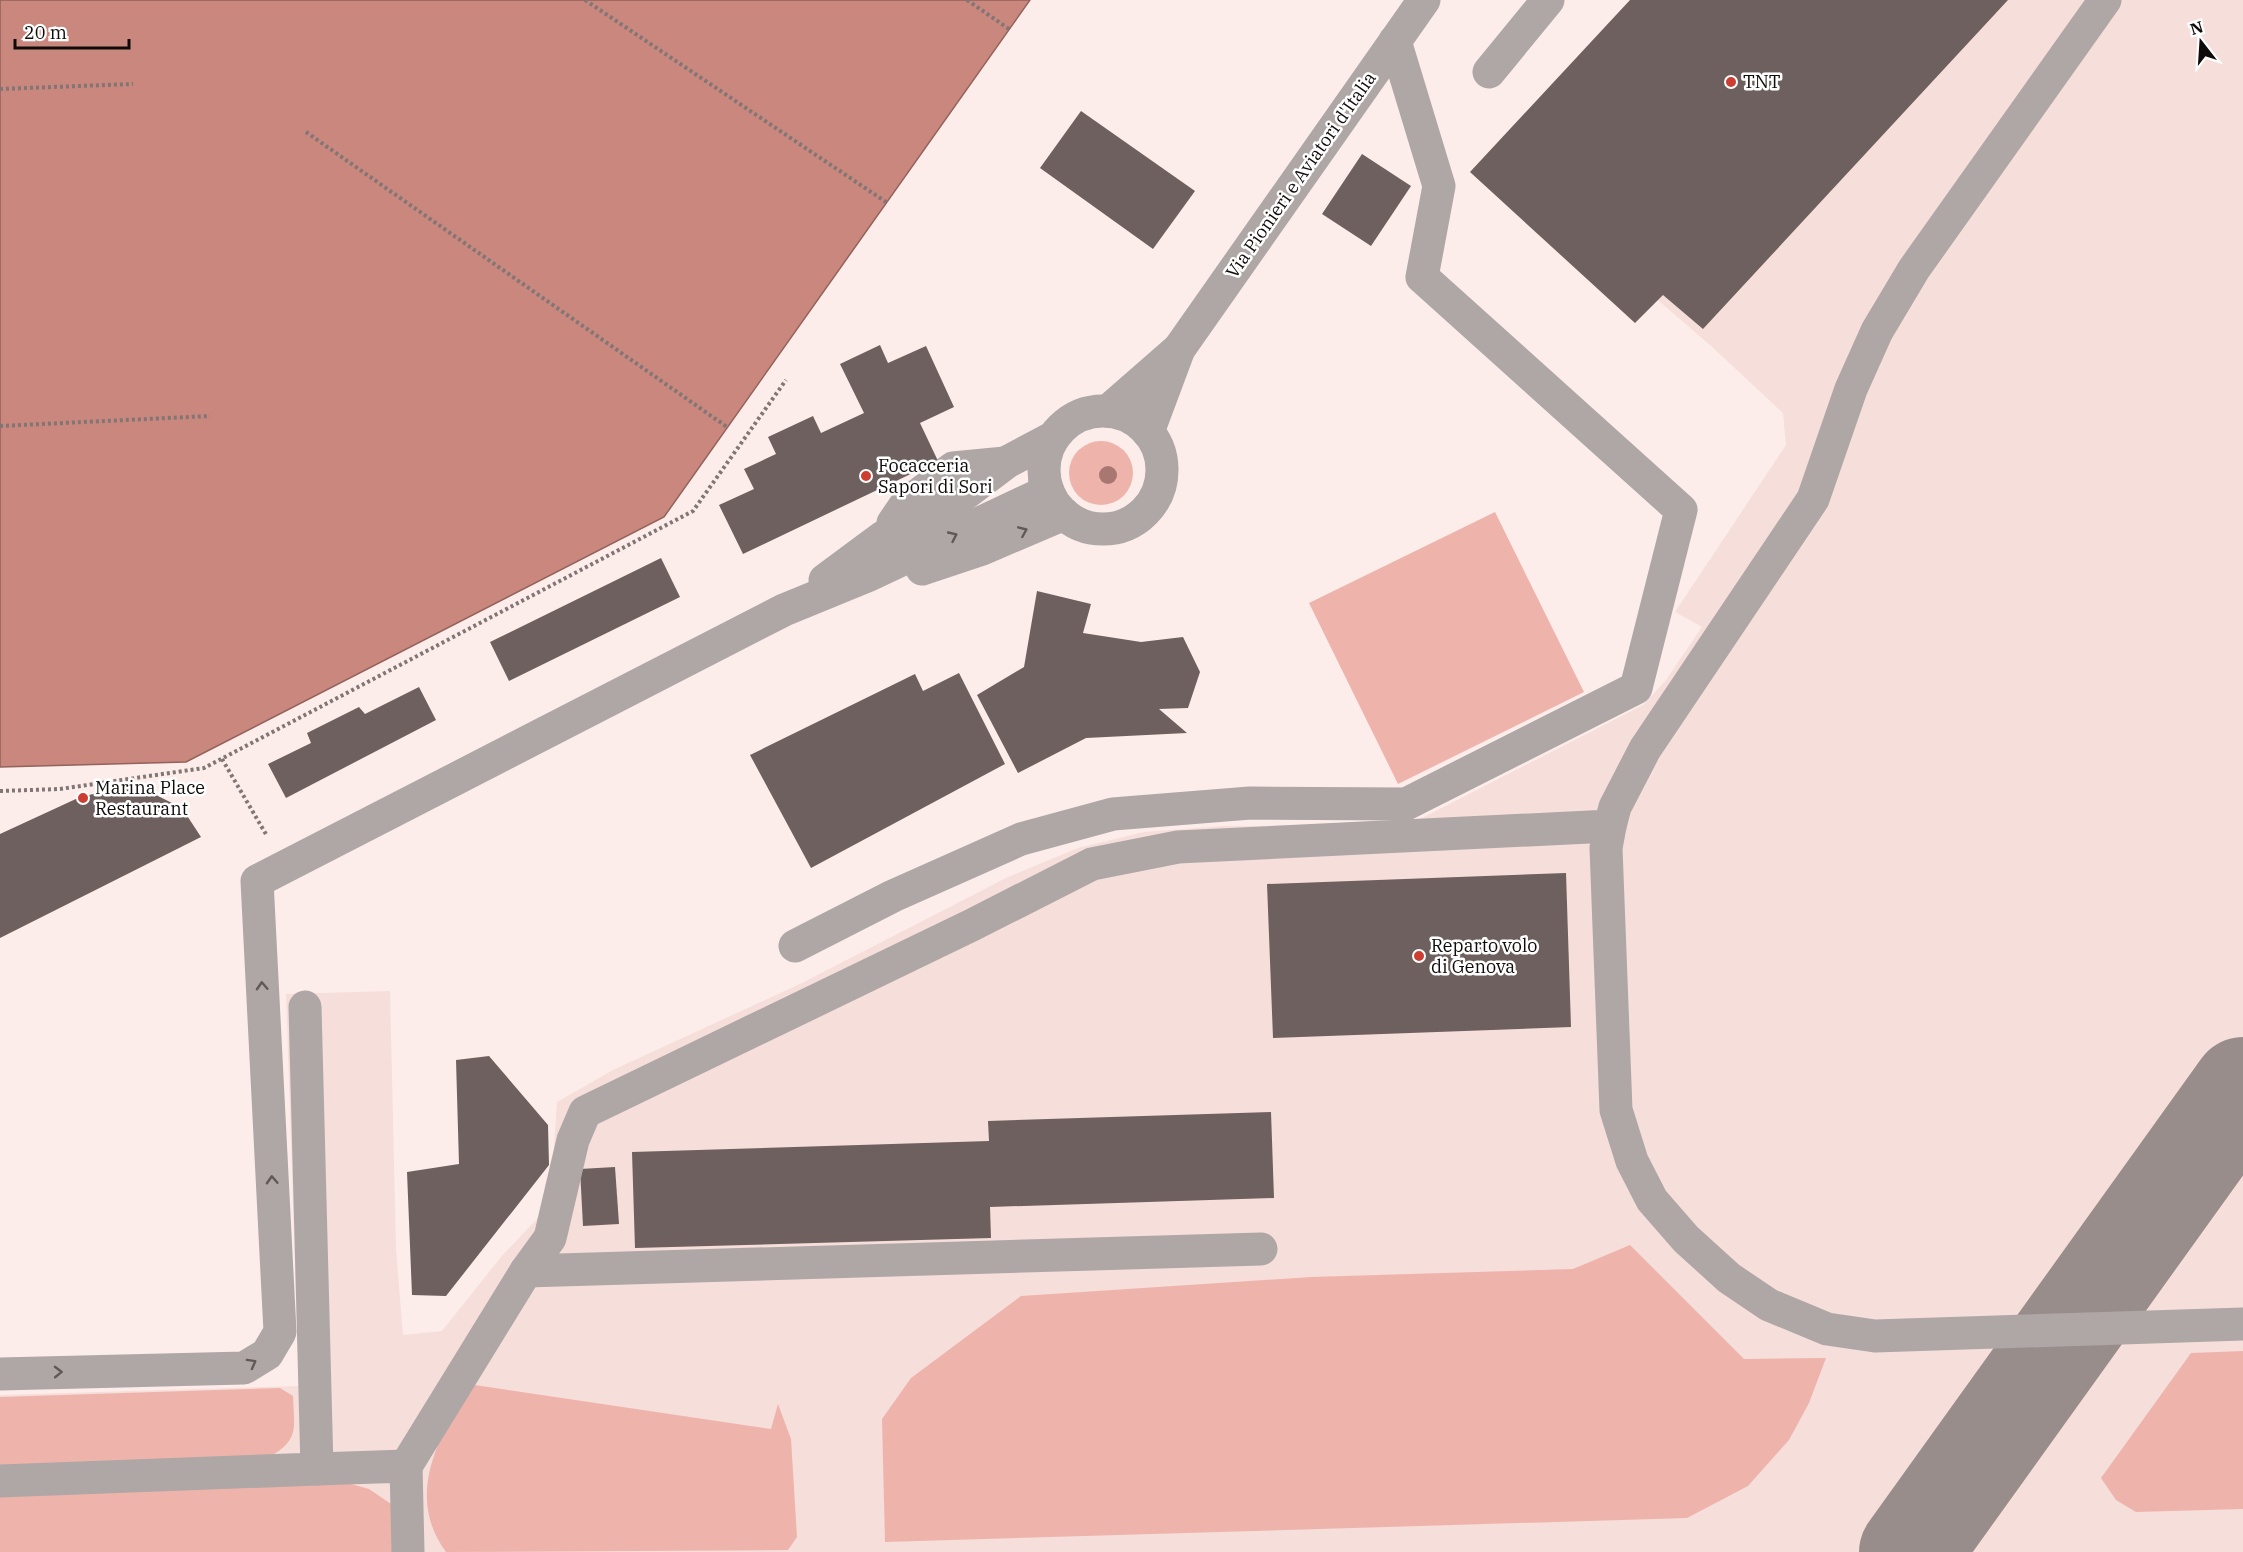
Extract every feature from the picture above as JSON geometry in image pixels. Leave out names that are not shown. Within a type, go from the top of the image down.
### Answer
[{"type":"street","name":"Via Pionieri e Aviatori d'Italia","points":[[1148,432],[1179,350],[1424,0]]},
{"type":"street","points":[[1489,72],[1548,0]]},
{"type":"street","points":[[2105,0],[1908,278],[1877,331],[1851,389],[1813,499],[1645,749],[1616,807],[1606,848],[1616,1110],[1632,1161],[1652,1200],[1686,1239],[1729,1278],[1769,1305],[1827,1329],[1875,1336],[2243,1324]]},
{"type":"street","points":[[795,946],[893,896],[1021,839],[1113,814],[1250,803],[1406,804],[1636,688],[1681,510],[1422,277],[1439,186],[1395,41]]},
{"type":"street","name":"Via Pionieri e Aviatori d'Italia","points":[[784,610],[883,537],[954,502],[1007,462],[1054,437],[1078,417],[1108,411],[1179,350]]},
{"type":"street","points":[[1054,437],[1045,463],[1056,502],[1081,524],[1100,528],[1119,526],[1144,512],[1160,487],[1162,468],[1158,448],[1148,432],[1130,418],[1108,411]]},
{"type":"street","points":[[0,1374],[244,1368],[267,1354],[280,1332],[256,881],[784,610],[1056,502]]},
{"type":"street","points":[[408,1552],[406,1466],[526,1271],[550,1238],[573,1140],[585,1112],[972,925],[1092,864],[1178,847],[1610,826]]},
{"type":"street","points":[[305,1007],[317,1469]]},
{"type":"street","points":[[526,1271],[1261,1249]]},
{"type":"street","points":[[0,1481],[406,1466]]},
{"type":"path","points":[[585,0],[886,202]]},
{"type":"path","points":[[967,0],[1010,29]]},
{"type":"path","points":[[0,88],[133,84]]},
{"type":"path","points":[[306,132],[727,427]]},
{"type":"path","points":[[0,792],[60,789],[204,768],[222,759],[693,511],[786,380]]},
{"type":"path","points":[[0,426],[210,416]]},
{"type":"path","points":[[222,759],[286,867]]},
{"type":"shaded area","points":[[0,0],[1030,0],[664,517],[186,762],[0,767]]},
{"type":"shaded area","points":[[1909,0],[2243,0],[2243,1552],[0,1552],[0,1395],[299,1386],[286,994],[390,991],[396,1249],[403,1335],[442,1331],[501,1257],[538,1218],[552,1175],[557,1102],[613,1070],[802,983],[1008,877],[1078,848],[1144,832],[1223,826],[1398,825],[1422,818],[1643,705],[1666,680],[1702,627],[1675,612],[1786,445],[1783,413],[1710,345],[1638,283]]},
{"type":"shaded area","points":[[1095,441],[1107,441],[1124,450],[1131,461],[1133,473],[1131,485],[1124,496],[1107,505],[1095,505],[1083,500],[1074,491],[1069,479],[1069,467],[1074,455],[1083,446]]},
{"type":"shaded area","points":[[1495,512],[1584,692],[1398,784],[1309,603]]},
{"type":"shaded area","points":[[1630,1245],[1744,1359],[1826,1358],[1809,1403],[1789,1440],[1748,1486],[1687,1518],[885,1542],[882,1419],[911,1378],[1021,1296],[1311,1277],[1573,1269]]},
{"type":"shaded area","points":[[2243,1351],[2243,1509],[2136,1512],[2116,1500],[2101,1478],[2191,1353]]},
{"type":"shaded area","points":[[468,1384],[771,1429],[778,1404],[791,1439],[797,1537],[788,1550],[446,1552],[434,1530],[428,1509],[427,1488],[438,1446]]},
{"type":"shaded area","points":[[280,1388],[293,1396],[293,1432],[286,1445],[269,1457],[0,1468],[0,1397]]},
{"type":"shaded area","points":[[344,1482],[369,1489],[394,1506],[392,1552],[0,1552],[0,1492]]},
{"type":"building","points":[[1630,0],[2008,0],[1703,329],[1663,295],[1635,323],[1470,172]]},
{"type":"building","points":[[1081,111],[1195,191],[1153,249],[1040,168]]},
{"type":"building","points":[[1362,154],[1411,186],[1371,246],[1322,214]]},
{"type":"building","points":[[880,345],[888,363],[926,346],[954,407],[920,423],[938,461],[743,554],[719,505],[754,489],[744,469],[776,454],[768,437],[813,416],[821,433],[864,413],[840,364]]},
{"type":"building","points":[[661,558],[680,597],[509,681],[490,642]]},
{"type":"building","points":[[1037,591],[1091,604],[1083,633],[1141,642],[1183,637],[1200,672],[1188,708],[1159,709],[1187,733],[1086,738],[1018,773],[977,695],[1024,667]]},
{"type":"building","points":[[959,673],[1005,764],[811,868],[750,755],[915,674],[923,691]]},
{"type":"building","points":[[419,687],[436,720],[286,798],[268,764],[311,743],[307,733],[359,707],[365,714]]},
{"type":"building","points":[[119,787],[152,793],[182,808],[201,837],[0,938],[0,834],[78,798]]},
{"type":"building","name":"Reparto volo di Genova","points":[[1566,873],[1571,1027],[1273,1038],[1267,884]]},
{"type":"building","points":[[489,1056],[548,1125],[549,1165],[446,1296],[412,1295],[407,1172],[459,1164],[456,1060]]},
{"type":"building","points":[[1271,1112],[1274,1198],[990,1207],[991,1238],[635,1248],[632,1152],[989,1141],[988,1121]]},
{"type":"building","points":[[615,1167],[619,1224],[583,1226],[580,1169]]},
{"type":"taxiway","points":[[1910,1552],[2243,1088]]},
{"type":"place","name":"TNT","points":[[1731,82]]},
{"type":"place","name":"Focacceria Sapori di Sori","points":[[866,476]]},
{"type":"place","name":"Marina Place Restaurant","points":[[83,798]]},
{"type":"place","name":"Reparto volo di Genova","points":[[1419,956]]}]
